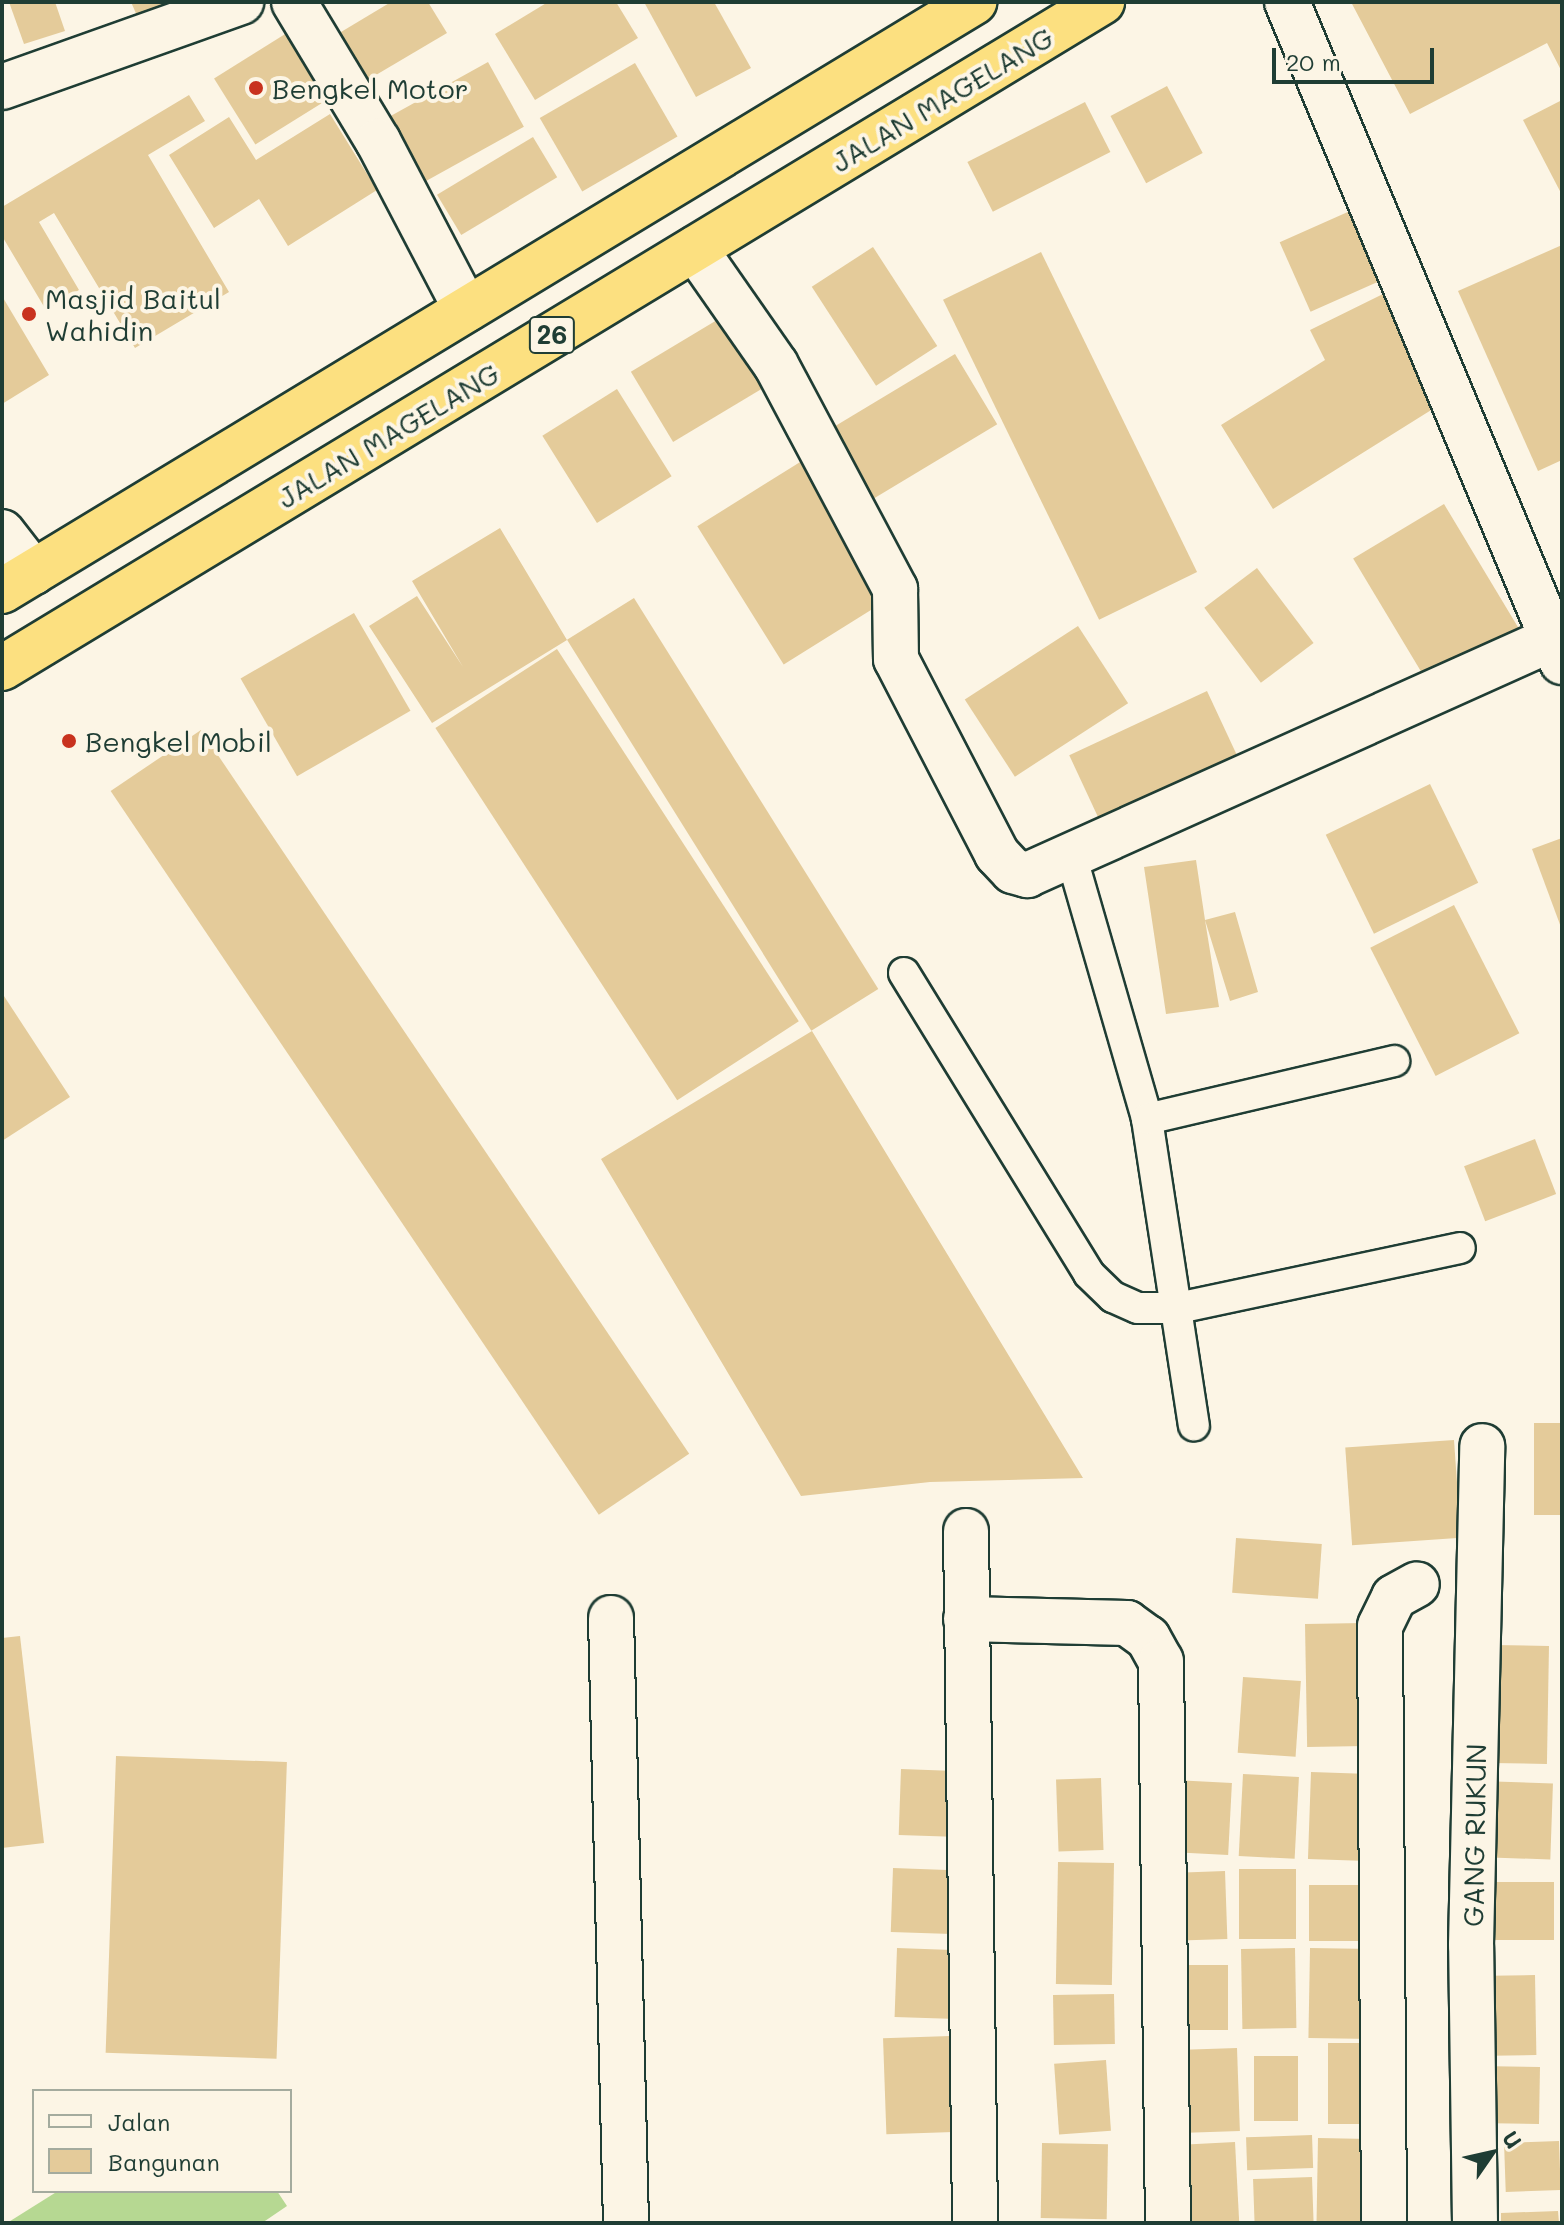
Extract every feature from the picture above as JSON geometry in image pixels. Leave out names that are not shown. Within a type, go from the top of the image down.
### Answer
[{"type":"highway","name":"26","points":[[18,582],[974,2]]},
{"type":"highway","name":"JALAN MAGELANG","points":[[2,668],[1102,2]]},
{"type":"street","points":[[2,87],[241,2]]},
{"type":"street","points":[[294,2],[378,141],[466,309]]},
{"type":"street","points":[[695,249],[776,365],[895,589],[896,659],[997,854],[1013,871],[1027,875],[1557,650],[1287,2]]},
{"type":"street","points":[[2,532],[18,582]]},
{"type":"street","name":"GANG RUKUN","points":[[1475,2223],[1471,1945],[1482,1446]]},
{"type":"street","points":[[966,1531],[975,2223]]},
{"type":"street","points":[[1384,2223],[1380,1626],[1394,1597],[1417,1584]]},
{"type":"street","points":[[611,1618],[626,2223]]},
{"type":"street","points":[[966,1619],[1127,1623],[1148,1638],[1161,1661],[1168,2223]]},
{"type":"lane","points":[[1071,855],[1147,1119],[1194,1425]]},
{"type":"lane","points":[[904,973],[1089,1274],[1113,1297],[1138,1308],[1178,1308],[1460,1248]]},
{"type":"lane","points":[[1147,1119],[1394,1061]]},
{"type":"green space","points":[[55,2193],[278,2193],[287,2206],[262,2223],[7,2223]]},
{"type":"building","points":[[9,2],[55,2],[65,31],[24,44]]},
{"type":"building","points":[[131,2],[177,2],[138,18]]},
{"type":"building","points":[[391,2],[428,2],[447,33],[359,85],[331,38]]},
{"type":"building","points":[[548,2],[616,2],[638,38],[535,100],[495,34]]},
{"type":"building","points":[[644,2],[714,2],[751,68],[696,97]]},
{"type":"building","points":[[1351,2],[1562,2],[1562,72],[1547,43],[1410,114]]},
{"type":"building","points":[[298,26],[339,92],[255,145],[214,78]]},
{"type":"building","points":[[488,62],[524,127],[421,184],[385,119]]},
{"type":"building","points":[[635,63],[678,137],[582,192],[540,118]]},
{"type":"building","points":[[1167,86],[1203,153],[1146,183],[1110,116]]},
{"type":"building","points":[[189,95],[205,121],[148,155],[229,292],[135,348],[54,213],[39,222],[79,290],[46,310],[2,236],[2,207]]},
{"type":"building","points":[[1562,100],[1562,195],[1523,120]]},
{"type":"building","points":[[1085,102],[1110,152],[993,212],[967,162]]},
{"type":"building","points":[[330,114],[377,190],[288,246],[259,199],[214,228],[169,155],[229,117],[256,160]]},
{"type":"building","points":[[533,137],[557,177],[461,235],[437,195]]},
{"type":"building","points":[[1350,211],[1381,280],[1311,312],[1280,242]]},
{"type":"building","points":[[1562,245],[1562,460],[1538,471],[1458,291]]},
{"type":"building","points":[[873,247],[937,346],[876,386],[812,287]]},
{"type":"building","points":[[1041,252],[1197,572],[1099,620],[943,300]]},
{"type":"building","points":[[1383,294],[1444,402],[1273,509],[1221,425],[1325,360],[1310,330]]},
{"type":"building","points":[[2,296],[49,375],[2,404]]},
{"type":"building","points":[[732,311],[774,381],[673,442],[631,372]]},
{"type":"building","points":[[955,354],[997,424],[874,498],[832,428]]},
{"type":"building","points":[[617,389],[672,476],[597,523],[542,436]]},
{"type":"building","points":[[805,459],[891,597],[784,665],[697,526]]},
{"type":"building","points":[[1444,504],[1520,630],[1429,685],[1353,559]]},
{"type":"building","points":[[500,528],[567,640],[432,723],[369,626],[417,596],[463,667],[412,581]]},
{"type":"building","points":[[1257,568],[1314,643],[1261,683],[1204,608]]},
{"type":"building","points":[[634,598],[878,989],[811,1031],[567,640]]},
{"type":"building","points":[[354,613],[411,711],[297,776],[241,678]]},
{"type":"building","points":[[1078,626],[1128,703],[1015,777],[965,700]]},
{"type":"building","points":[[557,649],[799,1021],[677,1100],[435,728]]},
{"type":"building","points":[[1207,691],[1241,764],[1103,829],[1069,755]]},
{"type":"building","points":[[201,730],[689,1454],[599,1515],[111,791]]},
{"type":"building","points":[[1430,784],[1478,883],[1374,934],[1326,835]]},
{"type":"building","points":[[1562,838],[1562,930],[1532,849]]},
{"type":"building","points":[[1196,860],[1219,1007],[1166,1014],[1144,867]]},
{"type":"building","points":[[1454,905],[1519,1033],[1436,1076],[1370,948]]},
{"type":"building","points":[[1235,912],[1258,992],[1230,1001],[1205,920]]},
{"type":"building","points":[[2,993],[70,1097],[2,1141]]},
{"type":"building","points":[[812,1031],[1083,1478],[930,1482],[801,1496],[601,1159]]},
{"type":"building","points":[[1535,1139],[1556,1194],[1485,1221],[1464,1166]]},
{"type":"building","points":[[1534,1423],[1562,1423],[1562,1515],[1534,1515]]},
{"type":"building","points":[[1454,1440],[1461,1538],[1352,1545],[1345,1448]]},
{"type":"building","points":[[1236,1538],[1322,1544],[1318,1599],[1232,1593]]},
{"type":"building","points":[[1363,1623],[1365,1746],[1307,1747],[1305,1624]]},
{"type":"building","points":[[20,1636],[44,1843],[2,1848],[2,1638]]},
{"type":"building","points":[[1494,1645],[1549,1646],[1547,1764],[1492,1763]]},
{"type":"building","points":[[1243,1677],[1301,1681],[1296,1757],[1238,1753]]},
{"type":"building","points":[[116,1756],[287,1762],[277,2059],[106,2053]]},
{"type":"building","points":[[901,1769],[962,1771],[960,1837],[899,1835]]},
{"type":"building","points":[[1311,1772],[1370,1774],[1367,1861],[1308,1859]]},
{"type":"building","points":[[1243,1774],[1299,1777],[1295,1859],[1239,1856]]},
{"type":"building","points":[[1101,1778],[1104,1850],[1059,1852],[1056,1780]]},
{"type":"building","points":[[1174,1780],[1232,1783],[1228,1855],[1170,1852]]},
{"type":"building","points":[[1480,1781],[1553,1784],[1550,1860],[1477,1857]]},
{"type":"building","points":[[1058,1862],[1114,1863],[1112,1985],[1056,1984]]},
{"type":"building","points":[[893,1868],[954,1870],[952,1934],[891,1932]]},
{"type":"building","points":[[1239,1869],[1296,1869],[1296,1939],[1239,1939]]},
{"type":"building","points":[[1225,1871],[1227,1939],[1173,1941],[1171,1873]]},
{"type":"building","points":[[1488,1882],[1554,1882],[1554,1940],[1488,1940]]},
{"type":"building","points":[[1309,1885],[1367,1885],[1367,1941],[1309,1941]]},
{"type":"building","points":[[897,1948],[959,1950],[957,2019],[895,2017]]},
{"type":"building","points":[[1295,1948],[1296,2028],[1242,2029],[1241,1949]]},
{"type":"building","points":[[1310,1948],[1374,1949],[1372,2039],[1308,2038]]},
{"type":"building","points":[[1175,1965],[1228,1965],[1228,2030],[1175,2030]]},
{"type":"building","points":[[1535,1975],[1536,2055],[1474,2056],[1473,1976]]},
{"type":"building","points":[[1114,1994],[1115,2044],[1054,2045],[1053,1995]]},
{"type":"building","points":[[950,2036],[953,2132],[886,2134],[883,2038]]},
{"type":"building","points":[[1328,2043],[1371,2043],[1371,2124],[1328,2124]]},
{"type":"building","points":[[1237,2048],[1240,2131],[1180,2133],[1177,2050]]},
{"type":"building","points":[[1254,2056],[1298,2056],[1298,2121],[1254,2121]]},
{"type":"building","points":[[1106,2060],[1111,2131],[1059,2134],[1054,2064]]},
{"type":"building","points":[[1478,2066],[1540,2067],[1539,2124],[1477,2123]]},
{"type":"building","points":[[1312,2135],[1313,2168],[1247,2170],[1246,2137]]},
{"type":"building","points":[[1318,2138],[1369,2139],[1368,2223],[1317,2223]]},
{"type":"building","points":[[1559,2141],[1561,2190],[1506,2192],[1504,2143]]},
{"type":"building","points":[[1235,2142],[1239,2223],[1181,2223],[1177,2145]]},
{"type":"building","points":[[1042,2143],[1108,2144],[1107,2219],[1041,2218]]},
{"type":"building","points":[[1312,2177],[1314,2223],[1255,2223],[1253,2179]]},
{"type":"building","points":[[1558,2211],[1559,2223],[1501,2223],[1501,2213]]},
{"type":"place","name":"Bengkel Motor","points":[[256,88]]},
{"type":"place","name":"Masjid Baitul Wahidin","points":[[29,314]]},
{"type":"place","name":"Bengkel Mobil","points":[[69,741]]}]
